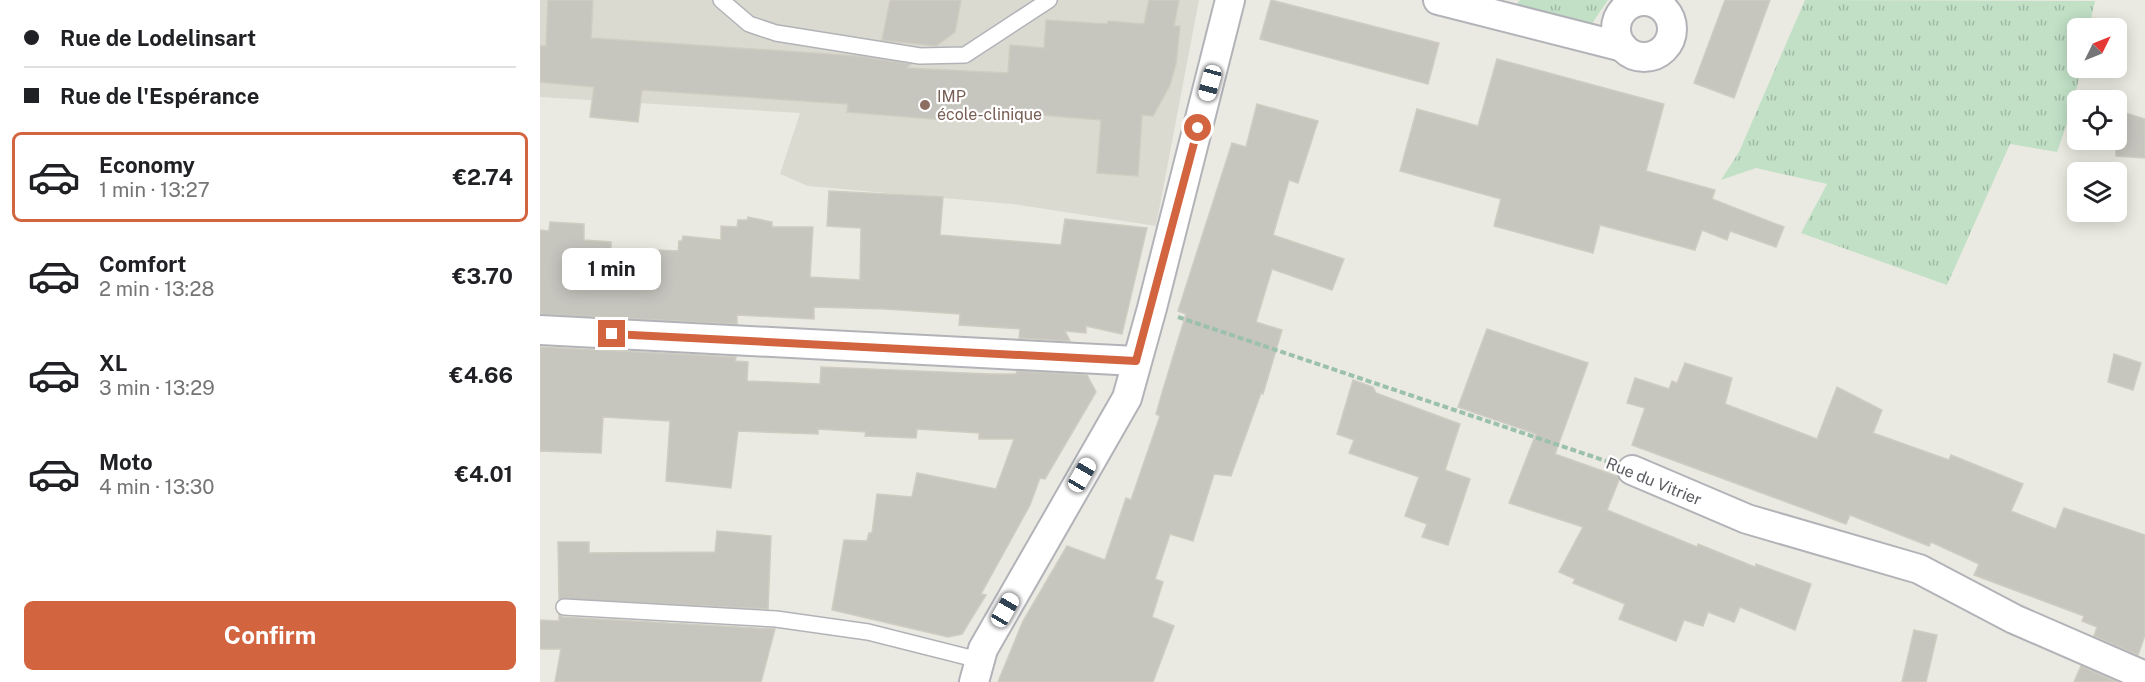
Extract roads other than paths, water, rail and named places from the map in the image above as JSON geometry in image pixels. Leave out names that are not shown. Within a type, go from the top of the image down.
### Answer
[{"type":"street","points":[[976,671],[1127,398],[1230,0]]},
{"type":"street","points":[[1438,0],[1623,47]]},
{"type":"street","points":[[540,330],[1136,361]]},
{"type":"street","name":"Rue du Vitrier","points":[[1632,470],[1747,519],[1918,569],[2014,619],[2145,676]]},
{"type":"lane","points":[[721,0],[749,24],[776,33],[920,56],[965,55],[1049,0]]},
{"type":"lane","points":[[564,607],[776,619],[868,632],[976,671]]},
{"type":"place","name":"IMP école-clinique","points":[[925,105]]}]
